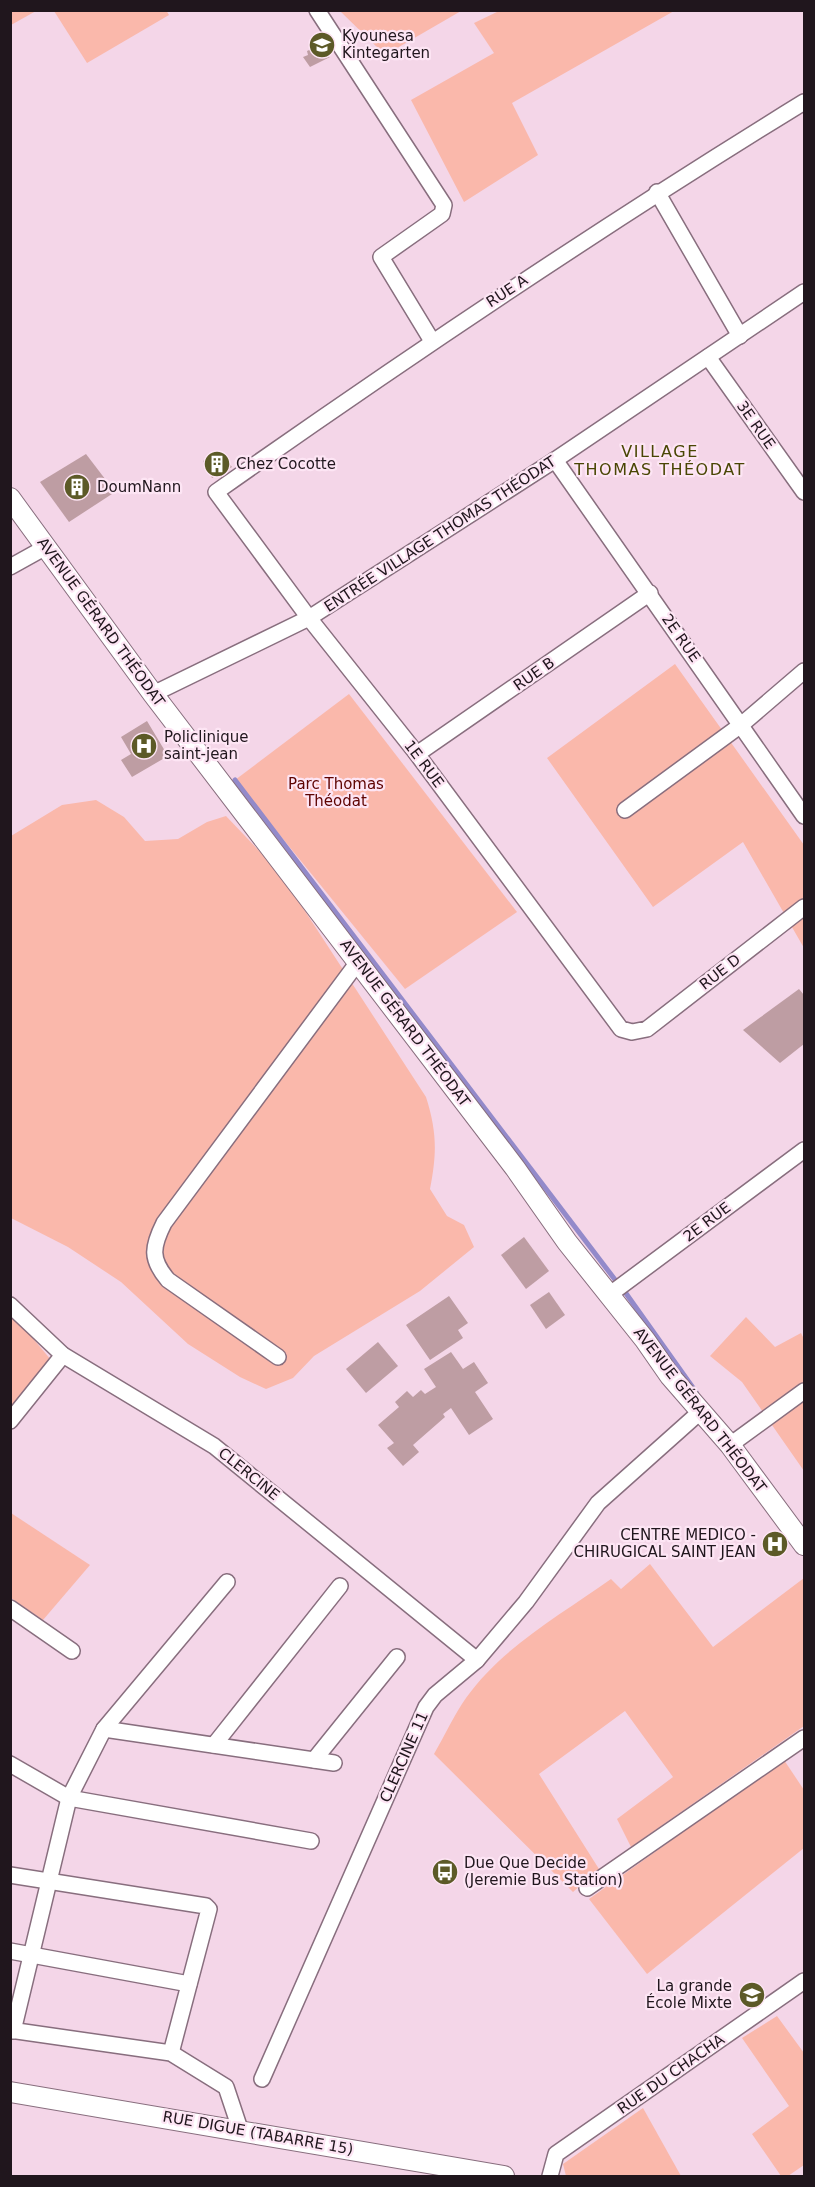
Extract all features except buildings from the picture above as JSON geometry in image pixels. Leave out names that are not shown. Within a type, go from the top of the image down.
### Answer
[{"type":"street","points":[[317,10],[444,205],[442,214],[381,257],[432,341]]},
{"type":"street","name":"RUE A","points":[[216,492],[432,341],[657,192],[804,102]]},
{"type":"street","points":[[657,192],[740,336]]},
{"type":"street","name":"ENTRÉE VILLAGE THOMAS THÉODAT","points":[[153,694],[309,618],[555,460],[804,292]]},
{"type":"street","name":"3E RUE","points":[[708,357],[804,492]]},
{"type":"street","name":"2E RUE","points":[[555,460],[804,816]]},
{"type":"street","name":"1E RUE","points":[[216,492],[309,618],[417,754],[621,1029],[632,1032]]},
{"type":"street","name":"AVENUE GÉRARD THÉODAT","points":[[10,498],[153,694],[609,1295],[700,1412],[733,1442],[804,1545]]},
{"type":"street","points":[[10,567],[46,547]]},
{"type":"street","name":"RUE B","points":[[417,754],[650,593]]},
{"type":"street","points":[[625,810],[741,725],[804,671]]},
{"type":"street","name":"RUE D","points":[[632,1032],[647,1029],[804,907]]},
{"type":"street","points":[[278,1357],[168,1280],[158,1268],[154,1253],[156,1239],[164,1223],[358,962]]},
{"type":"street","name":"2E RUE","points":[[609,1295],[804,1150]]},
{"type":"street","name":"CLERCINE","points":[[10,1305],[63,1355],[214,1446],[477,1660]]},
{"type":"street","points":[[10,1421],[63,1355]]},
{"type":"street","points":[[733,1442],[804,1390]]},
{"type":"street","name":"CLERCINE 11","points":[[262,2079],[426,1707],[435,1695],[477,1660],[526,1602],[598,1503],[700,1412]]},
{"type":"street","points":[[227,1582],[104,1729],[69,1798],[12,2031],[171,2053],[226,2087],[240,2129]]},
{"type":"street","points":[[214,1745],[340,1586]]},
{"type":"street","points":[[10,1608],[72,1651]]},
{"type":"street","points":[[314,1760],[397,1657]]},
{"type":"street","points":[[104,1729],[334,1763]]},
{"type":"street","points":[[587,1888],[804,1738]]},
{"type":"street","points":[[10,1764],[69,1798],[311,1841]]},
{"type":"street","points":[[10,1875],[206,1906],[209,1909],[171,2053]]},
{"type":"street","points":[[10,1951],[189,1984]]},
{"type":"street","name":"RUE DU CHACHA","points":[[550,2176],[556,2154],[804,1982]]},
{"type":"street","name":"RUE DIGUE (TABARRE 15)","points":[[10,2092],[240,2129],[504,2176]]},
{"type":"green space","points":[[11,10],[36,10],[36,11],[11,25]]},
{"type":"green space","points":[[166,10],[169,15],[87,63],[54,11]]},
{"type":"green space","points":[[340,11],[461,11],[385,55]]},
{"type":"green space","points":[[499,11],[674,11],[512,103],[538,155],[464,202],[411,100],[494,53],[474,23]]},
{"type":"green space","points":[[675,664],[804,845],[804,948],[743,842],[653,907],[547,758]]},
{"type":"green space","name":"Parc Thomas Théodat","points":[[349,694],[517,912],[405,989],[235,780]]},
{"type":"green space","points":[[96,800],[124,817],[145,841],[178,839],[207,822],[226,816],[263,855],[303,908],[426,1097],[435,1143],[430,1189],[447,1216],[464,1225],[474,1247],[420,1291],[314,1356],[293,1378],[266,1389],[240,1377],[188,1344],[121,1282],[68,1247],[11,1218],[11,836],[62,805]]},
{"type":"green space","points":[[10,1311],[51,1360],[10,1410]]},
{"type":"green space","points":[[746,1317],[775,1347],[801,1333],[804,1339],[804,1471],[742,1382],[710,1356]]},
{"type":"green space","points":[[11,1513],[90,1565],[43,1620],[11,1598]]},
{"type":"green space","points":[[650,1564],[713,1647],[804,1578],[804,1726],[631,1847],[617,1819],[673,1777],[625,1711],[539,1774],[599,1869],[573,1892],[434,1754],[466,1698],[497,1663],[515,1647],[611,1579],[621,1589]]},
{"type":"green space","points":[[784,1760],[804,1790],[804,1848],[647,1974],[589,1899]]},
{"type":"green space","points":[[777,2016],[804,2053],[804,2165],[788,2176],[781,2176],[752,2134],[789,2106],[742,2038]]},
{"type":"green space","points":[[643,2108],[681,2176],[566,2176],[563,2164]]},
{"type":"waterway","points":[[235,780],[616,1281]]},
{"type":"waterway","points":[[625,1292],[696,1392]]},
{"type":"place","name":"Kyounesa Kintegarten","points":[[322,45]]},
{"type":"place","name":"Chez Cocotte","points":[[217,464]]},
{"type":"place","name":"DoumNann","points":[[77,487]]},
{"type":"place","name":"Policlinique saint-jean","points":[[144,746]]},
{"type":"place","name":"CENTRE MEDICO - CHIRUGICAL SAINT JEAN","points":[[775,1544]]},
{"type":"place","name":"Due Que Decide (Jeremie Bus Station)","points":[[445,1872]]},
{"type":"place","name":"La grande École Mixte","points":[[752,1995]]},
{"type":"district","name":"VILLAGE THOMAS THÉODAT","points":[[660,460]]}]
